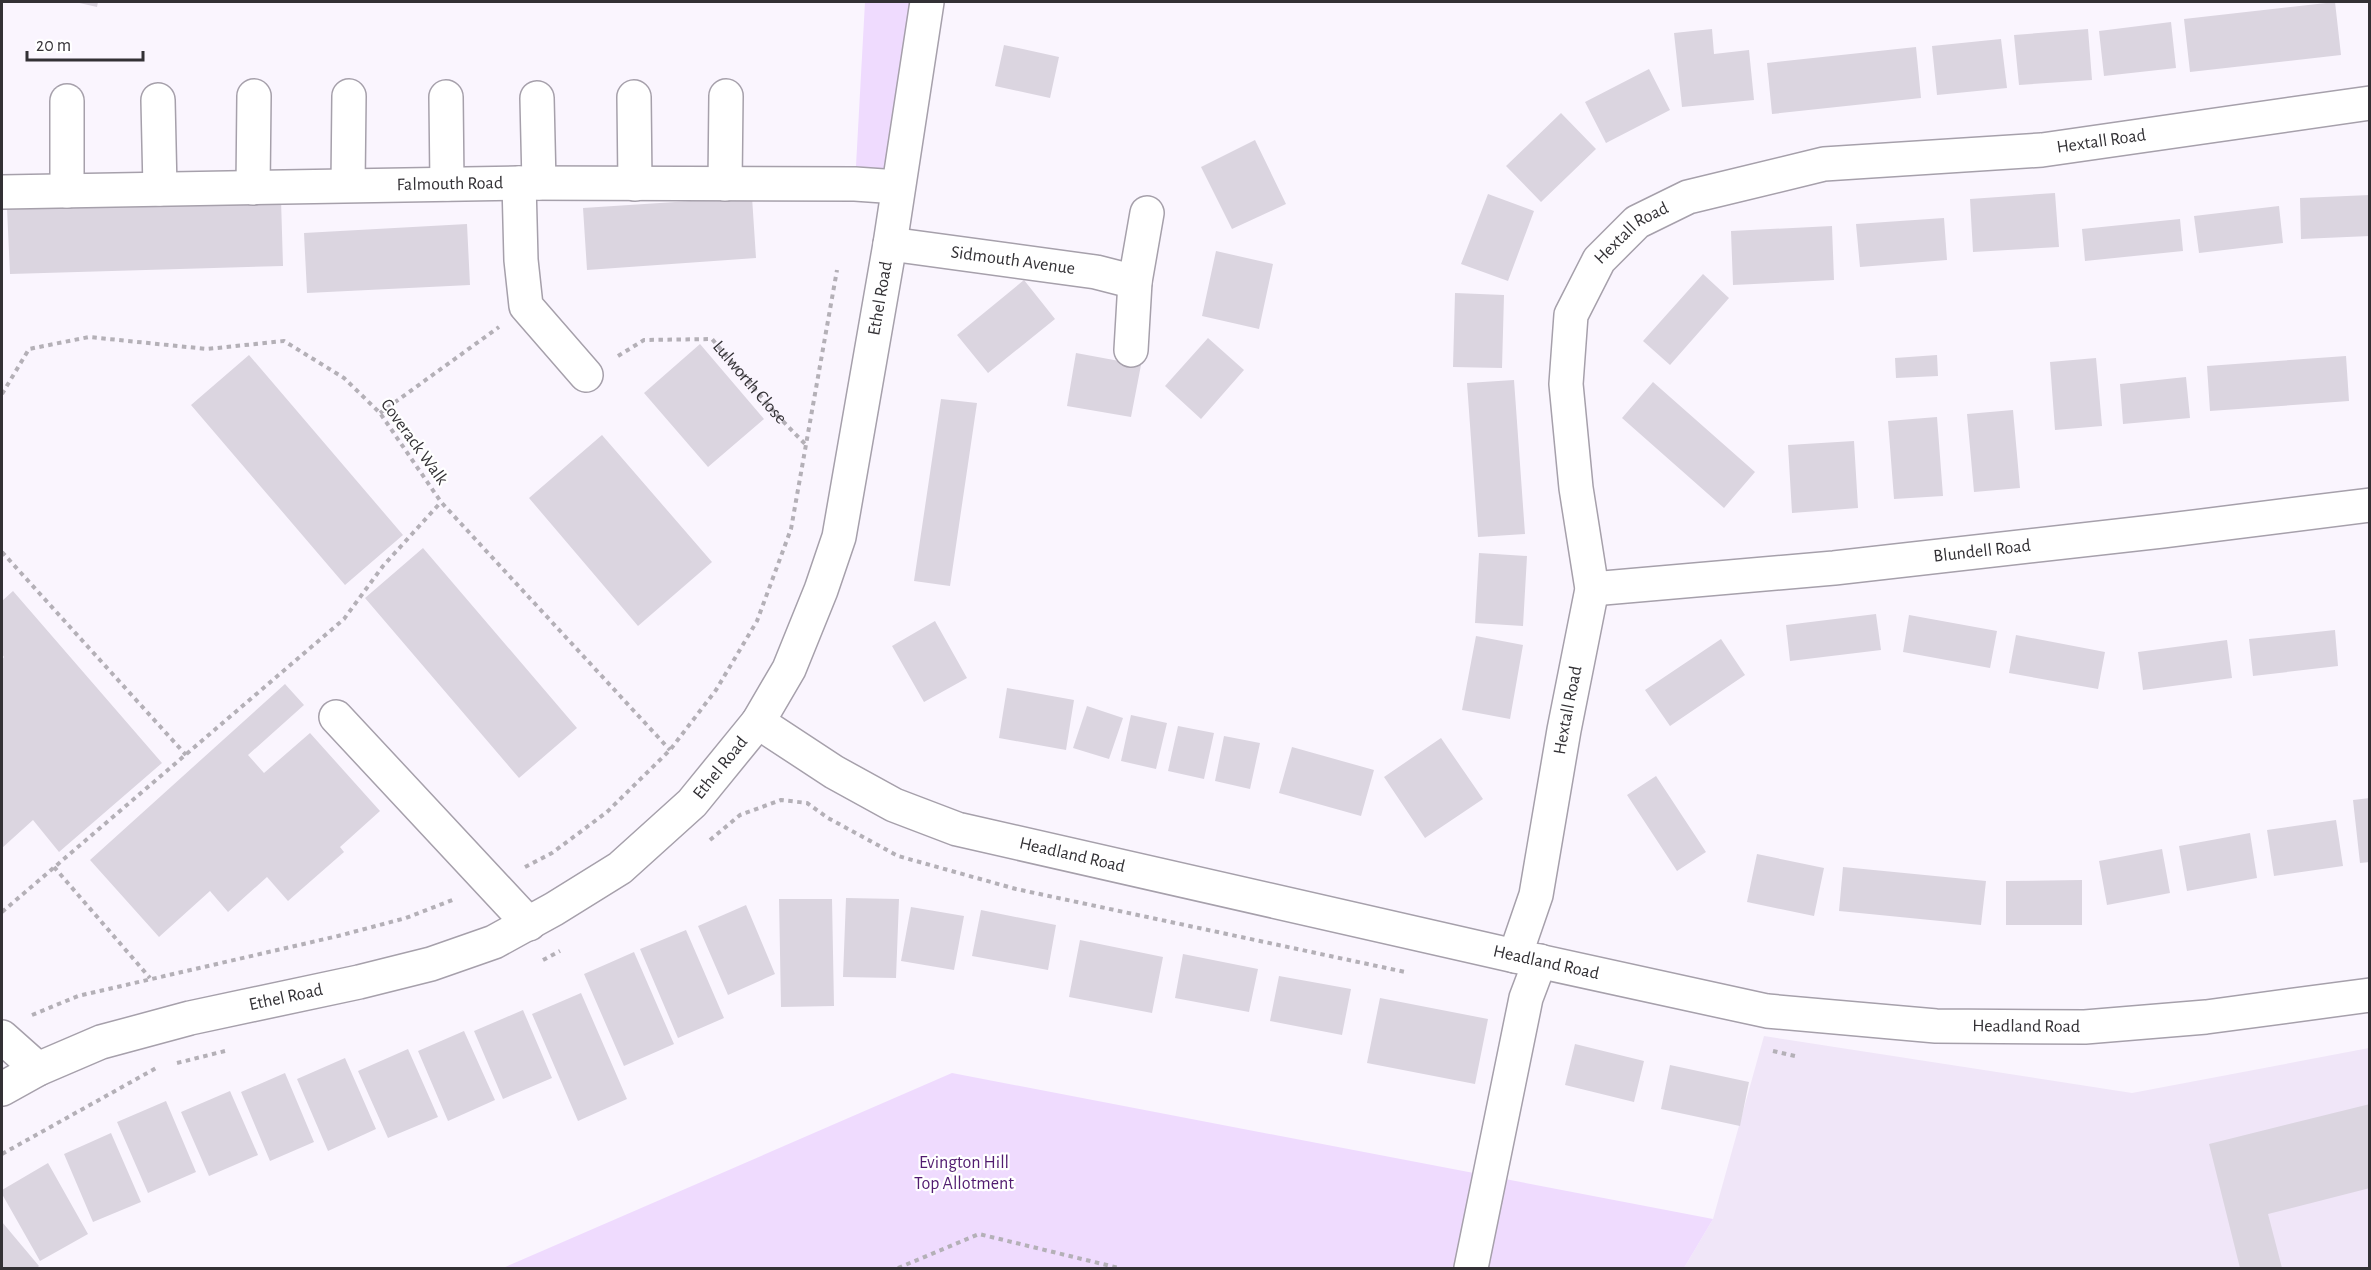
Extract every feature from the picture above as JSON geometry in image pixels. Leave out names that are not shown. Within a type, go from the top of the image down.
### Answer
[{"type":"street","name":"Ethel Road","points":[[2,1089],[38,1069],[101,1042],[190,1018],[359,982],[431,964],[494,942],[529,924],[620,868],[692,802],[758,722],[789,669],[821,590],[839,537],[890,244],[927,2]]},
{"type":"street","points":[[253,188],[254,96]]},
{"type":"street","points":[[348,186],[349,96]]},
{"type":"street","points":[[725,184],[726,96]]},
{"type":"street","points":[[446,97],[447,184]]},
{"type":"street","points":[[634,97],[635,184]]},
{"type":"street","points":[[537,98],[521,260],[526,306],[586,375]]},
{"type":"street","points":[[158,100],[160,189]]},
{"type":"street","points":[[67,101],[67,190]]},
{"type":"street","name":"Hextall Road","points":[[1471,1269],[1526,998],[1527,959],[1536,895],[1564,730],[1592,589],[1576,488],[1566,384],[1571,315],[1599,260],[1637,222],[1688,197],[1824,164],[2042,150],[2370,104]]},
{"type":"street","name":"Falmouth Road","points":[[2,192],[529,183],[855,184],[898,187]]},
{"type":"street","points":[[1131,350],[1135,282],[1147,213]]},
{"type":"street","name":"Sidmouth Avenue","points":[[890,244],[1096,272],[1135,282]]},
{"type":"street","name":"Blundell Road","points":[[1592,589],[1834,568],[2370,505]]},
{"type":"street","points":[[336,717],[529,924]]},
{"type":"street","name":"Headland Road","points":[[758,722],[834,772],[894,805],[957,829],[1527,959],[1767,1011],[1936,1026],[2102,1025],[2206,1017],[2370,996]]},
{"type":"street","points":[[12,1028],[38,1069]]},
{"type":"path","points":[[12,1028],[78,996],[406,918],[493,884],[552,853],[607,812],[670,750],[717,690],[757,621],[791,529],[837,270]]},
{"type":"path","points":[[380,413],[526,306]]},
{"type":"path","name":"Coverack Walk","points":[[2,394],[29,349],[89,337],[207,349],[284,341],[344,378],[380,413],[441,502],[670,750]]},
{"type":"path","name":"Lulworth Close","points":[[586,375],[644,340],[712,339],[776,414],[806,445]]},
{"type":"path","points":[[2,912],[344,619],[383,566],[441,502]]},
{"type":"path","points":[[2,552],[186,755]]},
{"type":"path","points":[[707,842],[740,815],[781,800],[807,803],[828,818],[898,856],[1016,889],[1412,973]]},
{"type":"path","points":[[54,867],[150,978]]},
{"type":"path","points":[[537,963],[567,946]]},
{"type":"path","points":[[1764,1049],[1798,1057]]},
{"type":"path","points":[[2,1154],[158,1067],[227,1050]]},
{"type":"path","points":[[898,1269],[979,1234],[1119,1269]]},
{"type":"shaded area","points":[[1764,1036],[2132,1093],[2369,1048],[2369,1268],[1684,1268],[1713,1219]]},
{"type":"green space","points":[[865,2],[927,2],[898,187],[855,184]]},
{"type":"green space","name":"Evington Hill Top Allotment","points":[[952,1073],[1713,1219],[1684,1268],[503,1268]]},
{"type":"building","points":[[75,2],[98,2],[97,7]]},
{"type":"building","points":[[2335,2],[2341,55],[2190,72],[2184,19]]},
{"type":"building","points":[[2171,22],[2176,68],[2104,76],[2099,31]]},
{"type":"building","points":[[1712,29],[1714,54],[1749,50],[1754,100],[1682,107],[1674,33]]},
{"type":"building","points":[[2088,29],[2092,80],[2019,85],[2014,35]]},
{"type":"building","points":[[2001,39],[2007,88],[1937,95],[1932,46]]},
{"type":"building","points":[[1004,45],[1059,57],[1050,98],[995,86]]},
{"type":"building","points":[[1916,47],[1921,98],[1772,114],[1767,63]]},
{"type":"building","points":[[1649,69],[1670,110],[1606,143],[1585,102]]},
{"type":"building","points":[[1561,113],[1596,149],[1541,202],[1506,166]]},
{"type":"building","points":[[1255,140],[1286,204],[1232,229],[1201,167]]},
{"type":"building","points":[[2055,193],[2059,247],[1973,252],[1970,199]]},
{"type":"building","points":[[1488,194],[1534,211],[1508,281],[1461,264]]},
{"type":"building","points":[[2370,195],[2370,236],[2301,239],[2300,198]]},
{"type":"building","points":[[752,197],[756,258],[587,270],[583,208]]},
{"type":"building","points":[[281,199],[283,266],[10,274],[7,208]]},
{"type":"building","points":[[2279,206],[2283,243],[2199,253],[2194,216]]},
{"type":"building","points":[[1944,218],[1947,260],[1860,267],[1856,224]]},
{"type":"building","points":[[2180,219],[2183,251],[2085,261],[2082,229]]},
{"type":"building","points":[[467,224],[470,285],[307,293],[304,233]]},
{"type":"building","points":[[1832,226],[1834,280],[1733,285],[1731,231]]},
{"type":"building","points":[[1216,251],[1273,264],[1259,329],[1202,316]]},
{"type":"building","points":[[1703,274],[1729,298],[1670,365],[1643,341]]},
{"type":"building","points":[[1024,280],[1055,319],[988,373],[957,335]]},
{"type":"building","points":[[1455,293],[1504,295],[1502,368],[1453,367]]},
{"type":"building","points":[[1208,338],[1244,370],[1201,419],[1165,386]]},
{"type":"building","points":[[700,344],[764,419],[708,467],[644,393]]},
{"type":"building","points":[[1076,353],[1141,365],[1131,417],[1067,406]]},
{"type":"building","points":[[249,355],[403,535],[345,585],[191,405]]},
{"type":"building","points":[[1937,355],[1938,376],[1896,378],[1895,358]]},
{"type":"building","points":[[2346,356],[2349,401],[2210,411],[2207,366]]},
{"type":"building","points":[[2096,358],[2102,426],[2055,430],[2050,362]]},
{"type":"building","points":[[2186,377],[2190,418],[2123,424],[2120,384]]},
{"type":"building","points":[[1514,380],[1525,534],[1478,537],[1467,383]]},
{"type":"building","points":[[1653,382],[1755,472],[1724,508],[1622,418]]},
{"type":"building","points":[[941,399],[977,403],[950,586],[914,581]]},
{"type":"building","points":[[2013,410],[2020,488],[1974,492],[1967,414]]},
{"type":"building","points":[[1937,417],[1943,496],[1894,499],[1888,421]]},
{"type":"building","points":[[602,435],[712,562],[638,626],[529,498]]},
{"type":"building","points":[[1854,441],[1858,508],[1792,513],[1788,445]]},
{"type":"building","points":[[423,548],[577,728],[519,778],[365,598]]},
{"type":"building","points":[[1479,553],[1527,556],[1523,626],[1475,623]]},
{"type":"building","points":[[13,591],[162,763],[59,852],[33,820],[2,848],[2,660],[4,657],[2,654],[2,601]]},
{"type":"building","points":[[1876,614],[1881,650],[1790,661],[1786,625]]},
{"type":"building","points":[[1909,615],[1997,631],[1990,668],[1903,652]]},
{"type":"building","points":[[935,621],[967,678],[924,702],[892,646]]},
{"type":"building","points":[[2335,630],[2338,666],[2253,676],[2249,639]]},
{"type":"building","points":[[2016,635],[2105,652],[2098,689],[2009,673]]},
{"type":"building","points":[[1476,636],[1523,645],[1510,719],[1462,710]]},
{"type":"building","points":[[1721,639],[1745,675],[1670,726],[1645,690]]},
{"type":"building","points":[[2227,640],[2232,678],[2143,690],[2138,652]]},
{"type":"building","points":[[285,684],[304,705],[248,755],[264,773],[310,733],[380,811],[340,847],[344,852],[288,901],[267,877],[228,912],[210,891],[159,937],[90,860]]},
{"type":"building","points":[[1007,688],[1074,700],[1066,750],[999,738]]},
{"type":"building","points":[[1087,706],[1123,718],[1109,759],[1073,748]]},
{"type":"building","points":[[1131,715],[1167,723],[1156,769],[1121,761]]},
{"type":"building","points":[[1178,726],[1214,733],[1204,779],[1168,771]]},
{"type":"building","points":[[1224,736],[1260,743],[1250,789],[1215,781]]},
{"type":"building","points":[[1441,738],[1483,799],[1425,838],[1384,777]]},
{"type":"building","points":[[1292,747],[1374,770],[1361,816],[1279,793]]},
{"type":"building","points":[[1656,776],[1706,852],[1677,871],[1627,795]]},
{"type":"building","points":[[2370,798],[2370,862],[2360,863],[2353,800]]},
{"type":"building","points":[[2336,820],[2343,866],[2274,876],[2267,830]]},
{"type":"building","points":[[2250,833],[2257,878],[2187,891],[2179,846]]},
{"type":"building","points":[[2162,849],[2170,893],[2107,905],[2099,861]]},
{"type":"building","points":[[1757,854],[1824,868],[1814,916],[1747,902]]},
{"type":"building","points":[[1843,867],[1986,881],[1981,925],[1839,911]]},
{"type":"building","points":[[2082,880],[2082,925],[2006,925],[2006,881]]},
{"type":"building","points":[[846,898],[899,899],[896,978],[843,977]]},
{"type":"building","points":[[779,899],[832,899],[834,1006],[781,1007]]},
{"type":"building","points":[[746,905],[775,974],[728,995],[698,926]]},
{"type":"building","points":[[911,907],[964,916],[954,970],[901,961]]},
{"type":"building","points":[[981,910],[1056,925],[1048,970],[972,956]]},
{"type":"building","points":[[686,930],[724,1018],[678,1038],[640,949]]},
{"type":"building","points":[[1080,940],[1163,957],[1152,1013],[1069,997]]},
{"type":"building","points":[[634,952],[674,1044],[624,1066],[584,974]]},
{"type":"building","points":[[1183,954],[1258,969],[1249,1012],[1175,998]]},
{"type":"building","points":[[1279,976],[1351,989],[1342,1035],[1270,1021]]},
{"type":"building","points":[[581,993],[627,1099],[578,1121],[532,1014]]},
{"type":"building","points":[[1380,998],[1488,1019],[1475,1084],[1367,1063]]},
{"type":"building","points":[[523,1010],[552,1078],[503,1099],[474,1031]]},
{"type":"building","points":[[464,1031],[495,1100],[448,1121],[418,1051]]},
{"type":"building","points":[[1575,1044],[1644,1061],[1634,1102],[1565,1085]]},
{"type":"building","points":[[408,1049],[438,1117],[388,1138],[358,1071]]},
{"type":"building","points":[[345,1058],[376,1129],[328,1151],[297,1079]]},
{"type":"building","points":[[1670,1065],[1749,1082],[1740,1126],[1661,1109]]},
{"type":"building","points":[[285,1073],[314,1142],[270,1161],[241,1092]]},
{"type":"building","points":[[230,1091],[258,1155],[209,1176],[181,1112]]},
{"type":"building","points":[[166,1101],[196,1172],[148,1193],[117,1122]]},
{"type":"building","points":[[2370,1104],[2370,1188],[2268,1214],[2282,1268],[2240,1268],[2209,1144]]},
{"type":"building","points":[[111,1133],[141,1202],[93,1222],[64,1154]]},
{"type":"building","points":[[48,1163],[88,1234],[40,1261],[2,1194],[2,1190]]},
{"type":"building","points":[[2,1222],[39,1266],[37,1268],[2,1268]]}]
